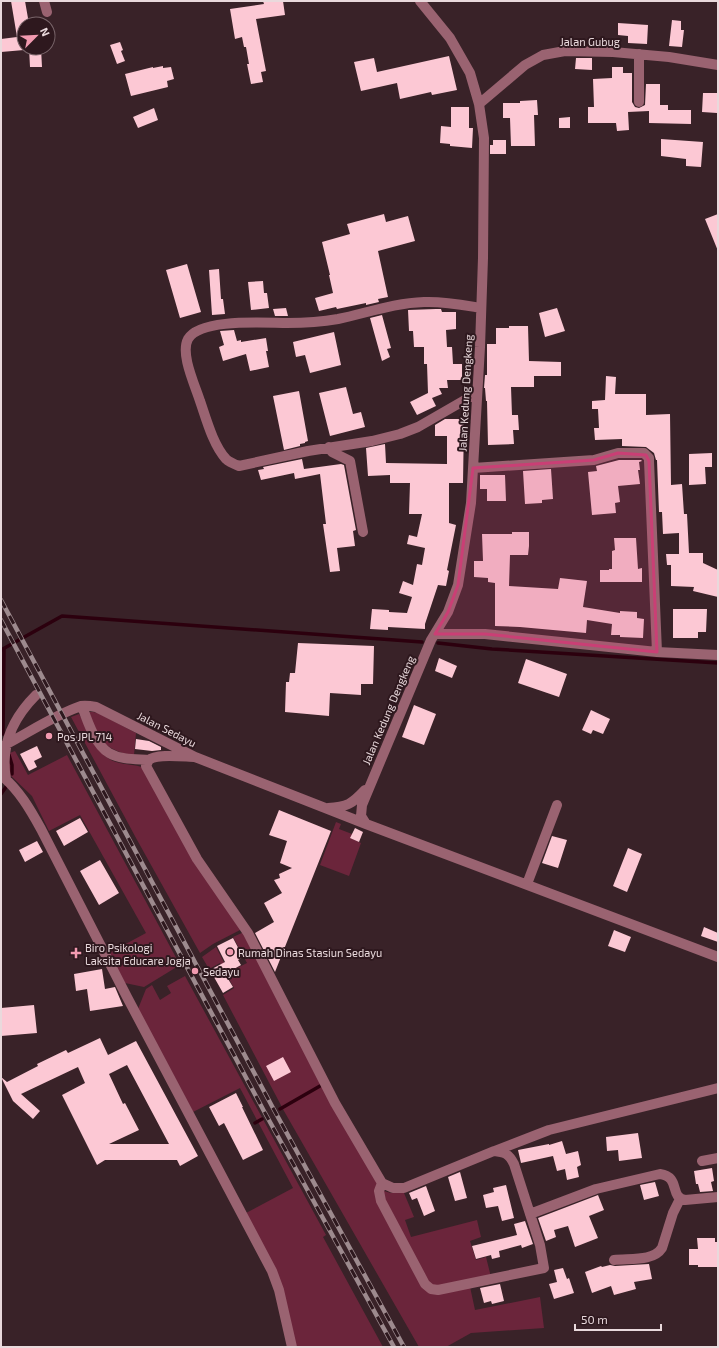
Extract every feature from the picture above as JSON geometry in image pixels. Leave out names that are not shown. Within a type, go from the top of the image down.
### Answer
[{"type":"street","points":[[44,1],[47,12]]},
{"type":"street","name":"Jalan Kedung Dengkeng","points":[[366,824],[363,820],[361,811],[370,784],[431,640],[448,612],[458,585],[471,503],[483,258],[484,138],[479,104],[470,73],[450,38],[420,1]]},
{"type":"street","name":"Jalan Gubug","points":[[479,104],[525,65],[543,55],[565,51],[639,54],[670,57],[718,65]]},
{"type":"street","points":[[639,54],[640,102]]},
{"type":"street","points":[[477,393],[418,427],[400,434],[372,441],[329,447],[239,466],[231,463],[225,458],[217,445],[204,413],[185,354],[188,340],[196,331],[218,324],[237,322],[319,322],[395,305],[425,302],[481,308]]},
{"type":"street","points":[[329,447],[332,452],[350,461],[363,532]]},
{"type":"street","points":[[473,468],[594,460],[618,454],[644,453],[649,461],[657,652]]},
{"type":"street","points":[[435,634],[485,634],[657,652],[718,655]]},
{"type":"street","points":[[36,695],[16,719],[2,746],[3,777],[20,794],[28,805],[127,997],[272,1271],[279,1290],[292,1347]]},
{"type":"street","name":"Jalan Sedayu","points":[[82,706],[87,705],[96,707],[196,757],[366,824],[718,957]]},
{"type":"street","points":[[2,746],[63,714],[82,706],[94,735],[108,753],[129,759],[149,760]]},
{"type":"street","points":[[196,757],[154,757],[149,760],[146,766],[198,859],[248,933],[335,1103],[382,1183],[393,1188],[404,1188],[549,1130],[718,1088]]},
{"type":"street","points":[[327,808],[350,804],[356,800],[370,784]]},
{"type":"street","points":[[527,884],[557,805]]},
{"type":"street","points":[[382,1183],[379,1191],[381,1201],[425,1284],[431,1289],[438,1290],[544,1268],[540,1245],[514,1164],[509,1155],[503,1152],[494,1151]]},
{"type":"street","points":[[702,1161],[718,1158]]},
{"type":"street","points":[[530,1214],[596,1189],[660,1174],[669,1176],[680,1199]]},
{"type":"street","points":[[680,1199],[685,1200],[718,1197]]},
{"type":"street","points":[[614,1260],[654,1256],[659,1252],[662,1248],[673,1213],[680,1199]]},
{"type":"highlighted area","points":[[618,453],[646,455],[649,461],[657,652],[485,634],[435,634],[448,612],[458,585],[473,468],[594,460]]},
{"type":"shaded area","points":[[88,712],[98,713],[136,733],[134,755],[118,751],[104,743]]},
{"type":"shaded area","points":[[79,714],[93,742],[109,759],[123,764],[144,768],[242,929],[213,944],[200,953],[71,717]]},
{"type":"shaded area","points":[[15,751],[28,775],[67,755],[180,965],[144,987],[125,983],[109,953],[146,933],[80,815],[49,831],[32,796],[9,774],[7,754]]},
{"type":"shaded area","points":[[336,822],[341,824],[339,829],[352,834],[351,838],[361,843],[349,876],[320,865]]},
{"type":"shaded area","points":[[244,932],[384,1191],[391,1193],[404,1193],[414,1217],[405,1220],[411,1237],[477,1220],[481,1237],[470,1241],[476,1260],[486,1257],[491,1277],[469,1282],[475,1310],[540,1297],[544,1328],[471,1333],[446,1347],[419,1347],[284,1111],[223,995],[234,988],[220,963],[209,969],[202,957],[216,947],[229,972],[247,963],[233,937]]},
{"type":"shaded area","points":[[185,976],[326,1235],[323,1237],[383,1347],[297,1347],[246,1213],[293,1188],[240,1088],[193,1112],[138,1009],[146,989],[152,985],[160,1000],[171,993],[167,986]]},
{"type":"building","points":[[11,1],[25,1],[28,16],[16,16],[16,31]]},
{"type":"building","points":[[263,1],[283,1],[285,15],[256,19],[266,71],[261,72],[263,82],[251,84],[247,64],[249,64],[246,47],[244,47],[242,37],[235,39],[230,9],[264,4]]},
{"type":"building","points":[[672,20],[681,21],[681,30],[684,30],[682,47],[669,46]]},
{"type":"building","points":[[618,23],[648,25],[647,44],[628,43],[628,36],[618,35]]},
{"type":"building","points":[[16,37],[16,51],[1,52],[1,39]]},
{"type":"building","points":[[120,42],[123,50],[121,51],[125,61],[117,64],[110,45]]},
{"type":"building","points":[[29,56],[41,56],[42,67],[30,67]]},
{"type":"building","points":[[449,56],[457,90],[432,95],[431,92],[400,99],[397,83],[361,91],[354,62],[374,58],[377,72]]},
{"type":"building","points":[[576,58],[592,58],[592,70],[575,69]]},
{"type":"building","points":[[163,66],[163,68],[171,67],[174,79],[167,81],[168,87],[131,96],[125,74]]},
{"type":"building","points":[[612,67],[623,67],[623,73],[632,73],[632,102],[635,107],[639,108],[645,105],[646,84],[660,84],[660,105],[668,105],[668,110],[691,110],[691,124],[649,123],[649,111],[628,112],[629,130],[617,131],[616,123],[588,123],[588,107],[594,107],[593,79],[612,78]]},
{"type":"building","points":[[703,93],[717,93],[717,113],[702,112]]},
{"type":"building","points":[[537,100],[538,115],[534,115],[535,146],[511,146],[510,118],[503,118],[503,103],[520,103],[520,101]]},
{"type":"building","points":[[451,107],[469,107],[469,128],[473,128],[472,148],[450,146],[450,144],[440,143],[441,126],[451,127]]},
{"type":"building","points":[[154,108],[158,120],[138,128],[133,117]]},
{"type":"building","points":[[570,117],[570,128],[559,128],[559,118]]},
{"type":"building","points":[[661,139],[703,142],[701,167],[686,166],[686,159],[661,156]]},
{"type":"building","points":[[493,140],[506,140],[506,154],[490,154],[490,145],[493,145]]},
{"type":"building","points":[[384,214],[386,222],[408,216],[415,241],[378,251],[388,297],[378,299],[379,302],[366,305],[366,303],[319,311],[315,298],[333,293],[322,242],[350,234],[347,224]]},
{"type":"building","points":[[718,214],[718,251],[705,219]]},
{"type":"building","points":[[187,264],[201,312],[180,318],[166,270]]},
{"type":"building","points":[[219,269],[221,299],[223,299],[225,314],[212,315],[209,270]]},
{"type":"building","points":[[263,281],[264,293],[267,293],[269,308],[251,310],[248,282]]},
{"type":"building","points":[[286,308],[288,316],[275,316],[273,309]]},
{"type":"building","points":[[557,308],[565,331],[545,337],[539,313]]},
{"type":"building","points":[[441,309],[442,312],[456,312],[456,329],[446,330],[447,347],[452,347],[453,364],[462,364],[462,380],[447,380],[448,388],[439,388],[442,394],[432,398],[436,406],[417,415],[410,402],[428,393],[427,364],[424,364],[424,347],[414,347],[413,331],[409,331],[408,310]]},
{"type":"building","points":[[382,315],[391,348],[387,349],[390,357],[382,361],[370,318]]},
{"type":"building","points":[[509,326],[528,326],[529,361],[561,362],[561,376],[534,376],[534,387],[511,387],[512,415],[518,415],[519,430],[513,430],[514,444],[488,445],[487,401],[484,388],[485,375],[487,375],[487,344],[496,344],[496,328],[509,328]]},
{"type":"building","points":[[234,330],[237,341],[241,340],[241,342],[266,338],[268,351],[266,351],[269,367],[250,371],[246,354],[223,361],[219,347],[224,345],[220,331]]},
{"type":"building","points":[[334,332],[341,365],[310,373],[305,355],[296,357],[293,342]]},
{"type":"building","points":[[606,376],[616,377],[615,394],[646,394],[646,415],[670,414],[671,485],[682,484],[684,514],[687,514],[689,553],[703,553],[703,563],[718,570],[718,597],[693,591],[694,587],[671,586],[671,565],[667,565],[666,554],[679,554],[679,533],[663,534],[662,512],[659,512],[657,460],[654,453],[646,447],[622,446],[622,439],[595,440],[594,428],[599,428],[598,409],[592,409],[592,401],[605,400]]},
{"type":"building","points":[[346,387],[353,414],[361,412],[365,427],[330,436],[319,393]]},
{"type":"building","points":[[299,391],[308,441],[300,444],[300,446],[284,450],[273,396]]},
{"type":"building","points":[[445,419],[464,419],[463,483],[449,483],[449,523],[456,525],[447,570],[449,571],[446,586],[438,585],[425,624],[425,629],[388,627],[388,630],[370,629],[372,609],[407,613],[412,597],[399,593],[403,581],[413,585],[417,564],[422,565],[425,548],[407,544],[409,535],[417,537],[422,514],[409,514],[410,483],[390,483],[390,475],[368,476],[366,448],[385,444],[386,463],[447,464],[447,436],[435,436],[435,425]]},
{"type":"building","points":[[712,453],[712,467],[705,467],[706,484],[689,485],[689,454]]},
{"type":"building","points":[[302,459],[304,469],[341,464],[344,465],[356,530],[353,531],[355,546],[337,548],[340,571],[330,572],[323,524],[326,524],[320,474],[295,479],[294,473],[261,480],[258,470],[264,469],[263,467]]},
{"type":"building","points":[[619,460],[642,461],[639,462],[640,470],[638,470],[640,484],[618,486],[620,502],[615,503],[616,513],[592,515],[588,472],[597,471],[596,466]]},
{"type":"building","points":[[551,469],[553,499],[542,500],[542,503],[525,504],[523,471]]},
{"type":"building","points":[[480,475],[505,475],[506,501],[487,501],[487,489],[480,489]]},
{"type":"building","points":[[512,532],[529,532],[529,546],[528,555],[510,555],[509,586],[558,589],[560,578],[587,581],[583,607],[620,613],[620,611],[637,612],[637,618],[644,619],[643,638],[611,635],[612,624],[587,620],[586,633],[495,626],[495,583],[488,582],[488,578],[474,577],[474,561],[483,561],[482,534],[512,534]]},
{"type":"building","points":[[614,538],[636,538],[638,569],[642,568],[642,582],[600,582],[600,570],[612,569],[612,551],[615,550]]},
{"type":"building","points":[[673,609],[707,609],[706,632],[698,632],[698,638],[673,638]]},
{"type":"building","points":[[298,643],[374,646],[373,684],[361,684],[361,695],[330,693],[329,716],[285,712],[286,682],[289,682],[290,673],[295,673]]},
{"type":"building","points":[[439,658],[457,666],[452,678],[435,671]]},
{"type":"building","points":[[526,659],[567,674],[559,697],[518,683]]},
{"type":"building","points":[[414,705],[436,714],[424,745],[402,737]]},
{"type":"building","points":[[591,710],[610,719],[603,734],[593,730],[591,734],[582,730]]},
{"type":"building","points":[[136,739],[149,741],[161,747],[161,750],[152,751],[135,749]]},
{"type":"building","points":[[37,746],[42,757],[34,761],[37,767],[29,771],[20,754]]},
{"type":"building","points":[[279,810],[331,831],[275,972],[255,933],[274,922],[264,903],[282,893],[274,880],[280,878],[279,874],[292,868],[280,863],[287,841],[269,835]]},
{"type":"building","points":[[80,818],[88,832],[64,846],[56,831]]},
{"type":"building","points":[[355,828],[363,832],[359,842],[350,838]]},
{"type":"building","points":[[552,836],[567,840],[558,868],[542,863]]},
{"type":"building","points":[[37,841],[43,852],[25,862],[19,850]]},
{"type":"building","points":[[628,848],[642,854],[627,892],[613,886]]},
{"type":"building","points":[[100,860],[119,893],[99,905],[80,871]]},
{"type":"building","points":[[704,927],[718,933],[718,942],[701,936]]},
{"type":"building","points":[[614,930],[631,937],[625,952],[608,946]]},
{"type":"building","points":[[233,938],[243,957],[238,960],[241,965],[225,974],[233,987],[223,993],[210,970],[225,962],[217,946]]},
{"type":"building","points":[[102,969],[105,989],[115,987],[123,1006],[90,1011],[87,989],[76,991],[74,974]]},
{"type":"building","points":[[34,1005],[37,1033],[1,1036],[1,1008]]},
{"type":"building","points":[[100,1038],[108,1055],[136,1041],[198,1156],[180,1166],[177,1160],[105,1160],[97,1165],[62,1095],[85,1083],[78,1067],[21,1094],[40,1111],[33,1119],[13,1101],[1,1077],[7,1082],[38,1066],[37,1064],[66,1050],[68,1053]],"holes":[[[127,1065],[169,1144],[109,1144],[139,1130],[125,1103],[123,1104],[109,1074]]]},
{"type":"building","points":[[283,1057],[291,1072],[274,1081],[266,1066]]},
{"type":"building","points":[[236,1093],[263,1150],[243,1160],[224,1123],[219,1126],[209,1107]]},
{"type":"building","points":[[638,1133],[642,1158],[619,1161],[618,1150],[607,1151],[606,1137]]},
{"type":"building","points":[[562,1141],[566,1154],[578,1151],[581,1165],[577,1167],[579,1177],[567,1180],[565,1169],[557,1171],[553,1156],[521,1163],[518,1150],[549,1145]]},
{"type":"building","points":[[712,1168],[714,1181],[711,1182],[713,1191],[700,1192],[698,1184],[696,1184],[694,1171]]},
{"type":"building","points":[[460,1172],[467,1198],[455,1201],[448,1177]]},
{"type":"building","points":[[655,1182],[659,1196],[644,1200],[640,1185]]},
{"type":"building","points":[[506,1185],[514,1218],[502,1221],[498,1206],[486,1208],[483,1195],[494,1192],[493,1188]]},
{"type":"building","points":[[426,1186],[435,1211],[424,1216],[417,1198],[412,1200],[409,1193]]},
{"type":"building","points":[[598,1195],[604,1210],[589,1216],[598,1238],[575,1247],[568,1226],[554,1230],[556,1237],[546,1241],[538,1218]]},
{"type":"building","points":[[525,1221],[533,1244],[522,1248],[521,1245],[499,1251],[500,1257],[492,1259],[491,1255],[476,1259],[472,1246],[517,1235],[514,1224]]},
{"type":"building","points":[[697,1238],[715,1238],[715,1242],[718,1242],[718,1267],[698,1267],[698,1265],[689,1265],[689,1249],[698,1249]]},
{"type":"building","points":[[649,1264],[652,1279],[634,1282],[636,1289],[614,1295],[611,1286],[592,1293],[585,1272],[601,1266]]},
{"type":"building","points":[[563,1268],[567,1279],[569,1278],[574,1293],[554,1299],[549,1284],[557,1282],[554,1270]]},
{"type":"building","points":[[500,1284],[504,1301],[492,1304],[491,1301],[484,1303],[480,1288]]},
{"type":"waterway","points":[[1,650],[62,616],[422,642]]},
{"type":"waterway","points":[[438,643],[492,649],[718,663]]},
{"type":"waterway","points":[[3,734],[4,649]]},
{"type":"waterway","points":[[9,755],[12,765],[12,774]]},
{"type":"waterway","points":[[1,794],[6,787]]},
{"type":"waterway","points":[[280,1109],[320,1086]]},
{"type":"waterway","points":[[255,1123],[262,1119]]},
{"type":"railway","points":[[1,600],[273,1108],[404,1347]]},
{"type":"railway","points":[[1,620],[265,1113],[394,1347]]},
{"type":"place","name":"Pos JPL 714","points":[[49,736]]},
{"type":"place","name":"Rumah Dinas Stasiun Sedayu","points":[[230,952]]},
{"type":"place","name":"Biro Psikologi Laksita Educare Jogja","points":[[76,953]]},
{"type":"place","name":"Sedayu","points":[[195,971]]}]
